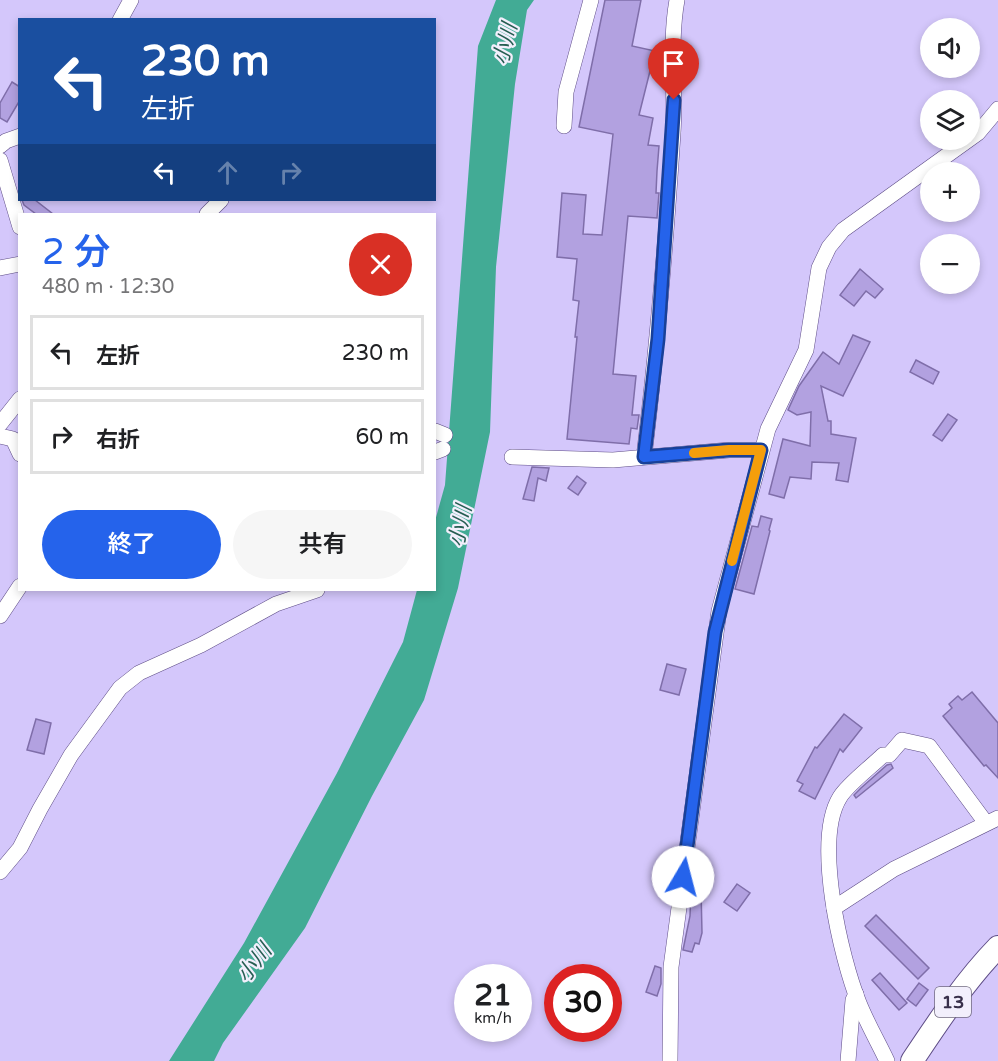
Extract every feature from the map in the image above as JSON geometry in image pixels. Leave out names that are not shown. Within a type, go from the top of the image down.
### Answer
[{"type":"highway","name":"13","points":[[912,1061],[945,1012],[998,947]]},
{"type":"street","points":[[121,18],[131,0]]},
{"type":"street","points":[[564,126],[566,92],[591,0]]},
{"type":"street","points":[[644,457],[658,339],[668,206],[674,121],[673,22],[677,0]]},
{"type":"street","points":[[670,1061],[670,967],[715,632],[761,450],[777,407],[806,350],[819,268],[829,247],[843,230],[978,133],[998,109]]},
{"type":"street","points":[[0,146],[18,137]]},
{"type":"street","points":[[0,160],[18,220]]},
{"type":"street","points":[[208,213],[220,201]]},
{"type":"street","points":[[0,268],[18,264]]},
{"type":"street","points":[[0,424],[18,402]]},
{"type":"street","points":[[0,436],[13,439],[18,450]]},
{"type":"street","points":[[512,457],[613,460],[729,450],[761,450]]},
{"type":"street","points":[[0,616],[18,589]]},
{"type":"street","points":[[0,872],[20,848],[71,755],[120,688],[139,674],[201,645],[276,603],[314,591]]},
{"type":"street","points":[[834,909],[894,869],[992,820],[929,746],[903,740],[889,755],[883,755],[840,796],[829,834],[828,861],[834,909],[842,949],[856,994],[887,1061]]},
{"type":"street","points":[[848,1061],[853,1000],[856,994]]},
{"type":"water","name":"小川","points":[[496,0],[534,0],[527,10],[515,84],[496,267],[490,432],[458,588],[424,700],[305,928],[223,1043],[214,1061],[169,1061],[244,943],[337,773],[403,642],[417,591],[436,591],[436,517],[445,485],[478,46]]},
{"type":"building","points":[[605,0],[641,0],[632,46],[655,51],[639,115],[653,118],[648,145],[659,146],[657,218],[628,216],[613,374],[636,376],[632,415],[639,415],[637,429],[631,428],[629,444],[567,439],[579,301],[573,300],[577,259],[557,257],[562,193],[586,195],[583,234],[602,235],[613,134],[579,127]]},
{"type":"building","points":[[12,82],[18,86],[18,103],[7,122],[0,118],[0,103]]},
{"type":"building","points":[[22,201],[36,201],[52,213],[35,213]]},
{"type":"building","points":[[860,269],[883,289],[875,298],[866,291],[854,306],[840,295]]},
{"type":"building","points":[[853,335],[870,342],[843,396],[821,386],[828,421],[831,421],[831,434],[856,438],[848,482],[836,480],[839,463],[812,462],[811,479],[790,477],[784,498],[769,494],[783,439],[810,446],[811,412],[797,415],[788,410],[799,386],[823,352],[839,364]]},
{"type":"building","points":[[916,360],[939,372],[933,384],[910,372]]},
{"type":"building","points":[[948,414],[957,420],[942,441],[933,435]]},
{"type":"building","points":[[532,467],[549,468],[546,481],[538,478],[534,501],[523,499]]},
{"type":"building","points":[[577,476],[586,483],[578,495],[568,488]]},
{"type":"building","points":[[761,516],[772,519],[754,594],[735,589],[752,526],[758,527]]},
{"type":"building","points":[[667,664],[686,669],[679,695],[660,690]]},
{"type":"building","points":[[972,692],[998,723],[998,778],[986,765],[984,766],[943,716],[952,708],[949,704],[958,696],[962,700]]},
{"type":"building","points":[[844,714],[862,728],[843,752],[840,749],[815,799],[799,791],[803,784],[797,781],[815,747],[817,748]]},
{"type":"building","points":[[36,719],[51,723],[44,754],[27,750]]},
{"type":"building","points":[[891,764],[893,768],[856,798],[854,795],[861,788]]},
{"type":"building","points":[[737,884],[750,893],[737,911],[724,902]]},
{"type":"building","points":[[691,889],[701,889],[702,933],[699,944],[695,943],[692,952],[683,950],[690,916]]},
{"type":"building","points":[[876,915],[929,968],[918,979],[865,926]]},
{"type":"building","points":[[655,966],[661,968],[661,984],[657,996],[646,992]]},
{"type":"building","points":[[880,973],[907,1003],[899,1010],[872,980]]},
{"type":"building","points":[[919,983],[928,990],[916,1006],[907,999]]},
{"type":"slow traffic","points":[[694,453],[761,450],[732,561]]},
{"type":"route","points":[[674,100],[658,339],[644,457],[729,450],[761,450],[715,632],[683,877]]}]
